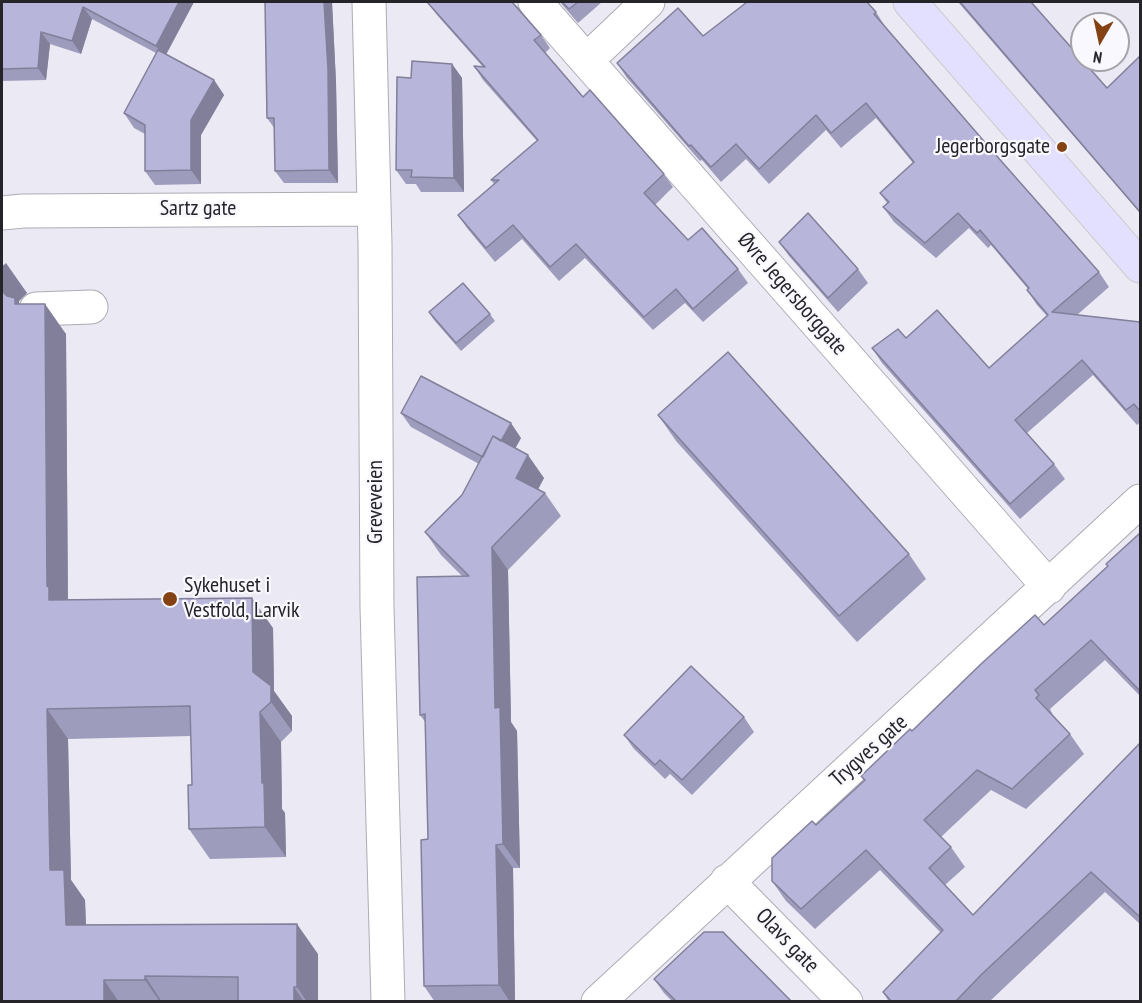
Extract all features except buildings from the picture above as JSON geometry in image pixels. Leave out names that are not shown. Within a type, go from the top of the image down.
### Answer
[{"type":"main road","points":[[910,2],[1140,267]]},
{"type":"street","name":"Greveveien","points":[[369,2],[374,209],[377,607],[388,1002]]},
{"type":"street","name":"Øvre Jegersborggate","points":[[535,2],[1049,587]]},
{"type":"street","points":[[587,60],[648,2]]},
{"type":"street","name":"Sartz gate","points":[[12,212],[374,209]]},
{"type":"street","points":[[36,309],[91,307]]},
{"type":"street","name":"Trygves gate","points":[[598,1002],[1140,501]]},
{"type":"street","name":"Olavs gate","points":[[728,881],[846,1002]]},
{"type":"place","name":"Jegerborgsgate","points":[[1062,147]]},
{"type":"place","name":"Sykehuset i Vestfold, Larvik","points":[[170,599]]}]
